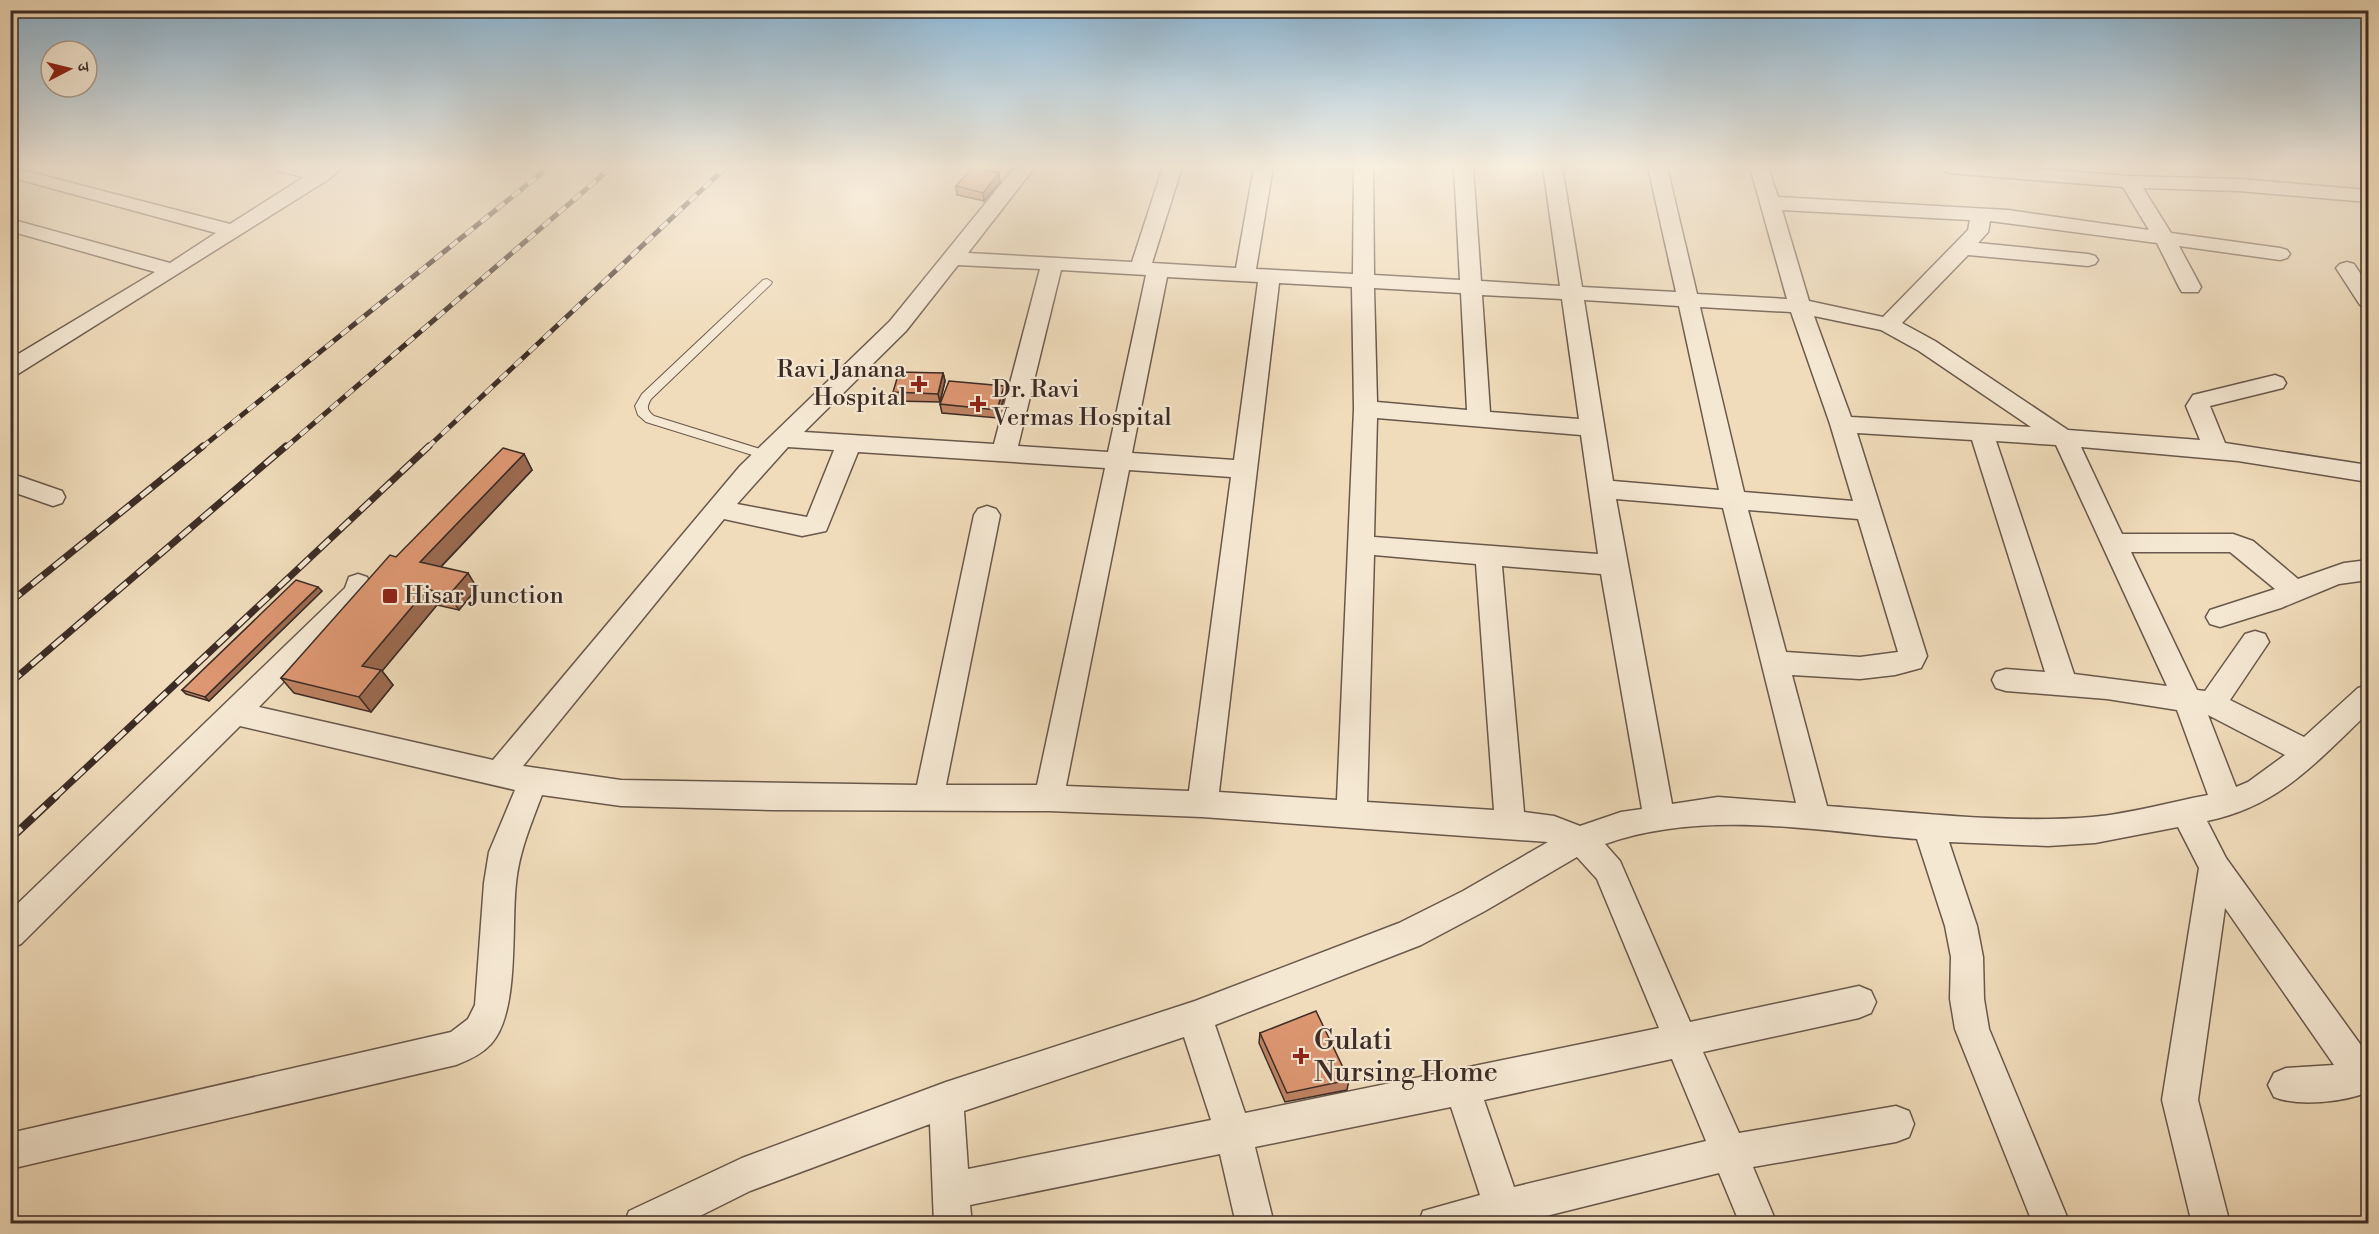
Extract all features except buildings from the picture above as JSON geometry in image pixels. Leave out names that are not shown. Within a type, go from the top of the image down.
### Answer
[{"type":"street","points":[[10,225],[173,270]]},
{"type":"street","points":[[209,225],[233,231]]},
{"type":"street","points":[[10,369],[243,225]]},
{"type":"street","points":[[499,774],[718,509],[775,447],[898,326],[979,225]]},
{"type":"street","points":[[1048,798],[1118,462],[1149,269],[1159,225]]},
{"type":"street","points":[[1202,804],[1244,469],[1260,225]]},
{"type":"street","points":[[1352,813],[1366,409],[1363,225]]},
{"type":"street","points":[[1467,225],[1479,419]]},
{"type":"street","points":[[1562,225],[1613,565],[1659,818]]},
{"type":"street","points":[[1671,225],[1733,499],[1773,662],[1815,818]]},
{"type":"street","points":[[1773,662],[1890,665],[1911,660],[1913,656],[1842,424],[1800,306],[1776,225]]},
{"type":"street","points":[[1888,325],[1978,232],[1980,225]]},
{"type":"street","points":[[2076,225],[2165,240],[2280,254]]},
{"type":"street","points":[[2155,225],[2190,287]]},
{"type":"street","points":[[1961,248],[2088,260]]},
{"type":"street","points":[[952,258],[1800,306],[1888,325],[1927,346],[2065,439],[2114,543],[2200,703],[2227,804]]},
{"type":"street","points":[[1004,454],[1052,264]]},
{"type":"street","points":[[2347,268],[2368,300]]},
{"type":"street","points":[[2216,450],[2198,406],[2201,400],[2248,391],[2275,382]]},
{"type":"street","points":[[1366,409],[1592,428]]},
{"type":"street","points":[[1842,424],[2216,450],[2279,457],[2368,473]]},
{"type":"street","points":[[1982,434],[2062,684]]},
{"type":"street","points":[[775,447],[849,443],[1244,469]]},
{"type":"street","points":[[718,509],[802,527],[817,525],[849,443]]},
{"type":"street","points":[[10,482],[53,497]]},
{"type":"street","points":[[1601,489],[1869,511]]},
{"type":"street","points":[[929,797],[987,515]]},
{"type":"street","points":[[2114,543],[2233,543],[2244,549],[2295,591]]},
{"type":"street","points":[[1361,545],[1613,565]]},
{"type":"street","points":[[1488,556],[1510,824]]},
{"type":"street","points":[[2220,617],[2295,591],[2324,577],[2350,571],[2368,570]]},
{"type":"street","points":[[10,933],[354,595],[359,588],[357,584]]},
{"type":"street","points":[[2200,703],[2255,642]]},
{"type":"street","points":[[2006,680],[2062,684],[2200,703],[2307,752]]},
{"type":"street","points":[[642,1224],[742,1176],[946,1100],[1195,1017],[1410,934],[1474,901],[1580,839],[1621,825],[1718,810],[1929,828],[2048,833],[2095,830],[2227,804],[2259,791],[2307,752],[2368,696]]},
{"type":"street","points":[[235,713],[499,774],[621,793],[772,797],[1048,798],[1202,804],[1536,826],[1580,839],[1596,853],[1609,871],[1759,1224]]},
{"type":"street","points":[[10,1151],[456,1048],[477,1037],[488,1020],[492,1005],[500,883],[505,852],[533,781]]},
{"type":"street","points":[[2187,813],[2215,868],[2361,1074],[2358,1079],[2349,1082],[2286,1085]]},
{"type":"street","points":[[1929,828],[1961,926],[1967,957],[1967,999],[1972,1029],[2052,1224]]},
{"type":"street","points":[[2211,1224],[2180,1100],[2215,868]]},
{"type":"street","points":[[946,1100],[952,1207],[1233,1132],[1462,1087],[1859,1002]]},
{"type":"street","points":[[1195,1017],[1233,1132],[1255,1224]]},
{"type":"street","points":[[1462,1087],[1505,1216]]},
{"type":"street","points":[[1436,1224],[1505,1216],[1729,1153],[1896,1124]]},
{"type":"lane","points":[[767,282],[646,397],[641,406],[642,412],[650,418],[775,447]]},
{"type":"railway","points":[[201,448],[478,225]]},
{"type":"railway","points":[[285,448],[545,225]]},
{"type":"railway","points":[[427,448],[665,225]]},
{"type":"railway","points":[[10,602],[203,446]]},
{"type":"railway","points":[[10,683],[286,446]]},
{"type":"railway","points":[[54,798],[429,446]]},
{"type":"railway","points":[[10,839],[56,796]]},
{"type":"place","name":"Ravi Janana Hospital","points":[[919,384]]},
{"type":"place","name":"Dr. Ravi Vermas Hospital","points":[[978,404]]},
{"type":"place","name":"Hisar Junction","points":[[390,596]]},
{"type":"place","name":"Gulati Nursing Home","points":[[1301,1056]]}]
